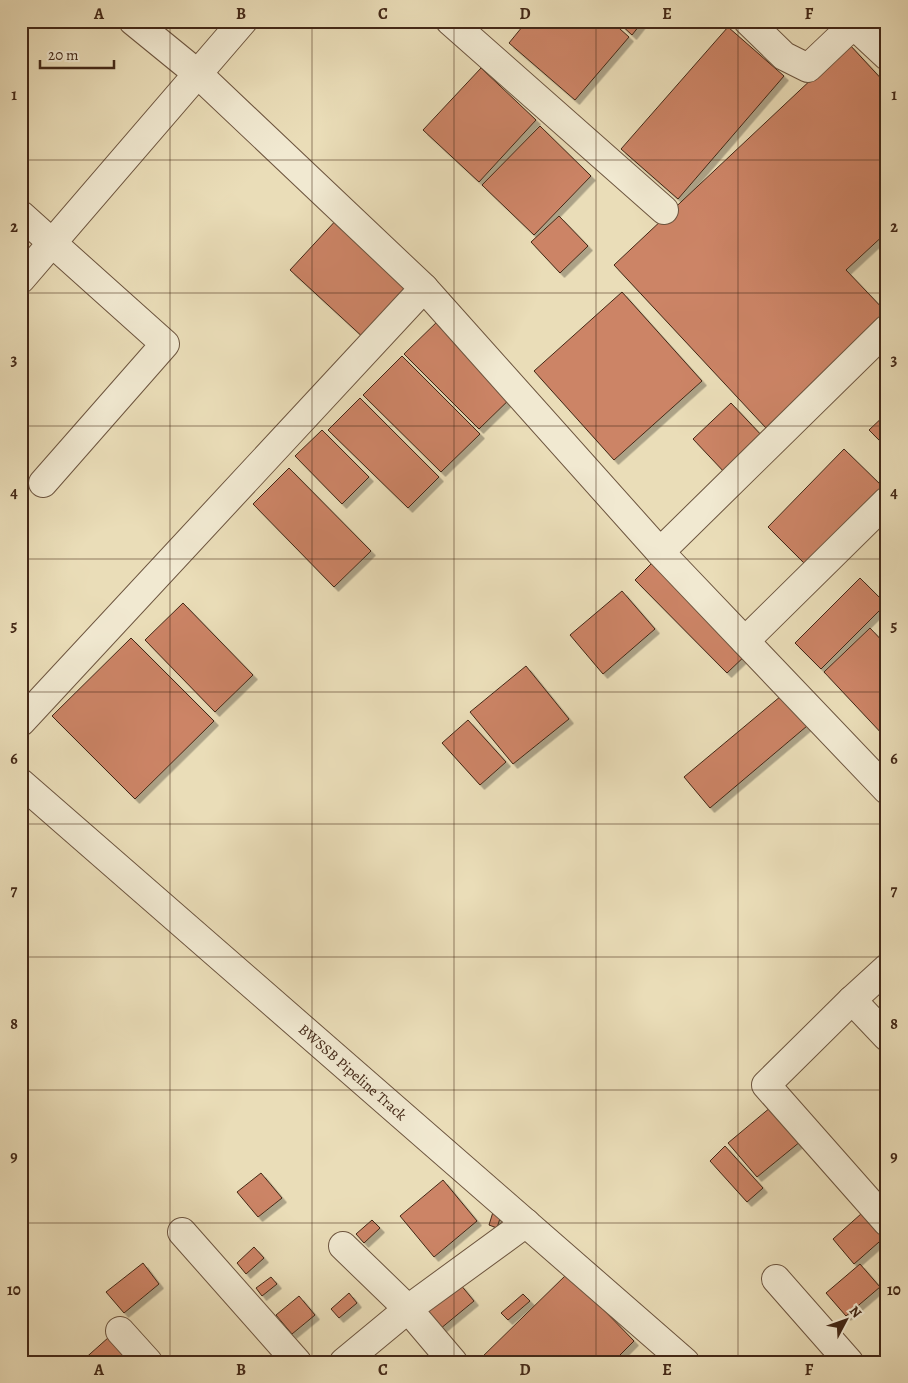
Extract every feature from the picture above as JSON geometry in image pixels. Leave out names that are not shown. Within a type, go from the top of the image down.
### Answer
[{"type":"street","points":[[133,21],[198,74],[424,288],[660,552],[887,790]]},
{"type":"street","points":[[21,279],[243,21]]},
{"type":"street","points":[[450,21],[664,210]]},
{"type":"street","points":[[748,21],[784,56],[808,68],[849,29],[858,29],[887,56]]},
{"type":"street","points":[[21,215],[165,344],[43,483]]},
{"type":"street","points":[[21,722],[424,288]]},
{"type":"street","points":[[660,552],[887,328]]},
{"type":"street","points":[[745,641],[887,501]]},
{"type":"street","name":"BWSSB Pipeline Track","points":[[21,783],[684,1362]]},
{"type":"street","points":[[887,968],[766,1085],[887,1222]]},
{"type":"street","points":[[852,1000],[887,1037]]},
{"type":"street","points":[[344,1362],[408,1309],[526,1223]]},
{"type":"street","points":[[182,1232],[298,1362]]},
{"type":"street","points":[[343,1246],[408,1309],[453,1362]]},
{"type":"street","points":[[776,1279],[849,1362]]},
{"type":"street","points":[[120,1332],[148,1362]]},
{"type":"building","points":[[527,21],[611,21],[629,37],[575,100],[509,43]]},
{"type":"building","points":[[617,21],[643,21],[632,35]]},
{"type":"building","points":[[728,27],[784,76],[678,199],[621,149]]},
{"type":"building","points":[[849,44],[887,85],[887,232],[846,270],[887,315],[766,428],[614,265]]},
{"type":"building","points":[[481,68],[536,120],[479,182],[423,130]]},
{"type":"building","points":[[540,126],[591,176],[534,235],[482,185]]},
{"type":"building","points":[[559,216],[588,246],[560,273],[531,242]]},
{"type":"building","points":[[339,217],[415,287],[366,340],[290,270]]},
{"type":"building","points":[[622,292],[702,381],[614,460],[534,371]]},
{"type":"building","points":[[442,317],[517,392],[479,429],[404,354]]},
{"type":"building","points":[[402,356],[480,434],[441,472],[363,395]]},
{"type":"building","points":[[360,398],[439,477],[408,508],[328,430]]},
{"type":"building","points":[[731,403],[764,438],[726,474],[693,439]]},
{"type":"building","points":[[887,413],[887,448],[869,430]]},
{"type":"building","points":[[322,430],[369,477],[342,504],[295,456]]},
{"type":"building","points":[[844,449],[883,487],[807,566],[768,527]]},
{"type":"building","points":[[289,468],[371,551],[334,587],[253,504]]},
{"type":"building","points":[[657,558],[749,652],[727,673],[635,580]]},
{"type":"building","points":[[860,578],[886,604],[821,669],[795,643]]},
{"type":"building","points":[[622,591],[655,629],[603,674],[570,635]]},
{"type":"building","points":[[183,603],[253,675],[215,712],[145,640]]},
{"type":"building","points":[[870,628],[887,646],[887,735],[885,737],[824,672]]},
{"type":"building","points":[[131,638],[214,721],[135,799],[52,716]]},
{"type":"building","points":[[526,666],[569,719],[513,764],[470,712]]},
{"type":"building","points":[[781,696],[807,726],[710,808],[684,777]]},
{"type":"building","points":[[468,720],[506,762],[480,785],[442,743]]},
{"type":"building","points":[[777,1102],[806,1137],[757,1177],[728,1143]]},
{"type":"building","points":[[725,1146],[763,1188],[747,1202],[710,1161]]},
{"type":"building","points":[[261,1173],[282,1198],[258,1217],[237,1192]]},
{"type":"building","points":[[443,1180],[477,1221],[434,1257],[400,1216]]},
{"type":"building","points":[[871,1205],[887,1235],[854,1264],[833,1239]]},
{"type":"building","points":[[493,1212],[501,1215],[497,1228],[489,1225]]},
{"type":"building","points":[[372,1220],[380,1228],[364,1243],[356,1234]]},
{"type":"building","points":[[254,1247],[264,1258],[246,1274],[237,1263]]},
{"type":"building","points":[[143,1263],[159,1284],[124,1313],[106,1292]]},
{"type":"building","points":[[860,1264],[880,1287],[846,1316],[826,1293]]},
{"type":"building","points":[[568,1273],[634,1341],[613,1362],[480,1362],[479,1360]]},
{"type":"building","points":[[271,1277],[277,1284],[262,1296],[256,1288]]},
{"type":"building","points":[[460,1284],[474,1301],[440,1329],[426,1312]]},
{"type":"building","points":[[349,1293],[357,1303],[339,1318],[331,1309]]},
{"type":"building","points":[[523,1294],[530,1301],[508,1320],[501,1313]]},
{"type":"building","points":[[299,1296],[315,1315],[292,1334],[276,1315]]},
{"type":"building","points":[[109,1337],[131,1362],[81,1362]]}]
